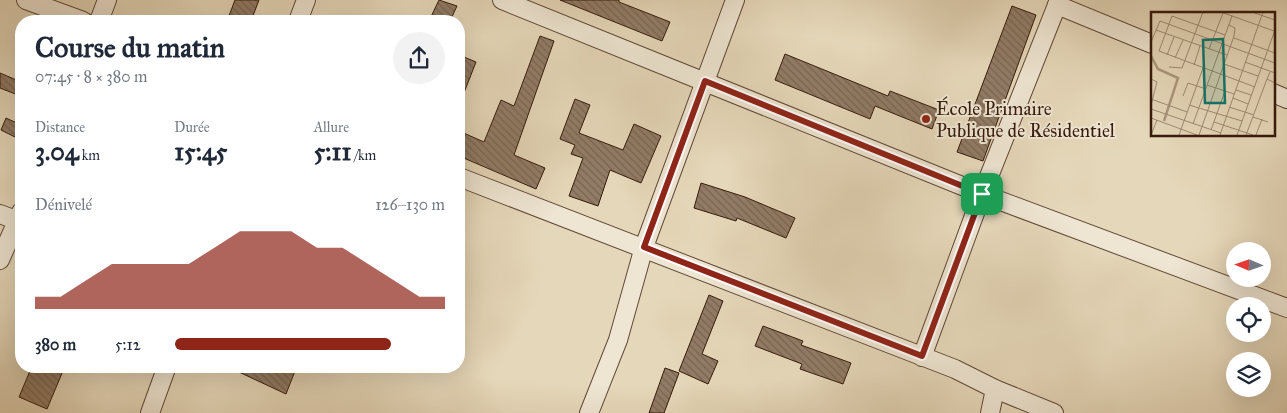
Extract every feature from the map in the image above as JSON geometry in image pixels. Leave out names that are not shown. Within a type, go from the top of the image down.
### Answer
[{"type":"street","points":[[26,0],[67,15]]},
{"type":"street","points":[[101,15],[107,0]]},
{"type":"street","points":[[300,15],[306,0]]},
{"type":"street","points":[[589,413],[618,340],[644,247],[735,0]]},
{"type":"street","points":[[509,1],[982,194],[1287,308]]},
{"type":"street","points":[[922,356],[982,194],[1058,2],[1151,44]]},
{"type":"street","points":[[1274,93],[1287,99]]},
{"type":"street","points":[[465,179],[955,369],[995,389],[1054,413]]},
{"type":"street","points":[[0,214],[15,218]]},
{"type":"street","points":[[0,260],[15,229]]},
{"type":"street","points":[[150,413],[164,373]]},
{"type":"street","points":[[990,413],[995,389]]},
{"type":"building","points":[[235,0],[259,0],[253,15],[229,15]]},
{"type":"building","points":[[439,0],[457,6],[453,15],[432,15]]},
{"type":"building","points":[[560,0],[619,0],[619,2],[670,22],[662,41]]},
{"type":"building","points":[[1012,6],[1036,15],[983,161],[957,152]]},
{"type":"building","points":[[540,36],[554,41],[514,155],[545,168],[536,189],[465,159],[465,134],[484,142],[501,100],[514,106]]},
{"type":"building","points":[[785,54],[888,96],[890,91],[939,110],[932,129],[875,106],[870,119],[775,80]]},
{"type":"building","points":[[465,57],[476,62],[465,90]]},
{"type":"building","points":[[0,73],[15,79],[15,94],[0,88]]},
{"type":"building","points":[[575,99],[590,105],[579,133],[623,150],[634,124],[661,136],[641,183],[610,170],[598,206],[569,196],[583,158],[571,154],[575,145],[560,139]]},
{"type":"building","points":[[6,118],[15,122],[15,137],[1,130]]},
{"type":"building","points":[[701,183],[745,197],[795,218],[786,238],[737,218],[736,221],[694,208]]},
{"type":"building","points":[[709,295],[723,301],[702,354],[718,361],[708,384],[679,371]]},
{"type":"building","points":[[763,326],[803,341],[801,345],[851,363],[843,384],[800,369],[802,364],[755,346]]},
{"type":"building","points":[[665,368],[679,373],[664,413],[649,413]]},
{"type":"building","points":[[29,373],[62,373],[47,409],[19,397]]},
{"type":"building","points":[[241,373],[294,373],[286,394]]},
{"type":"place","name":"École Primaire Publique de Résidentiel","points":[[926,119]]},
{"type":"route","points":[[705,81],[982,194],[938,318],[922,356],[644,247],[705,81]]}]
